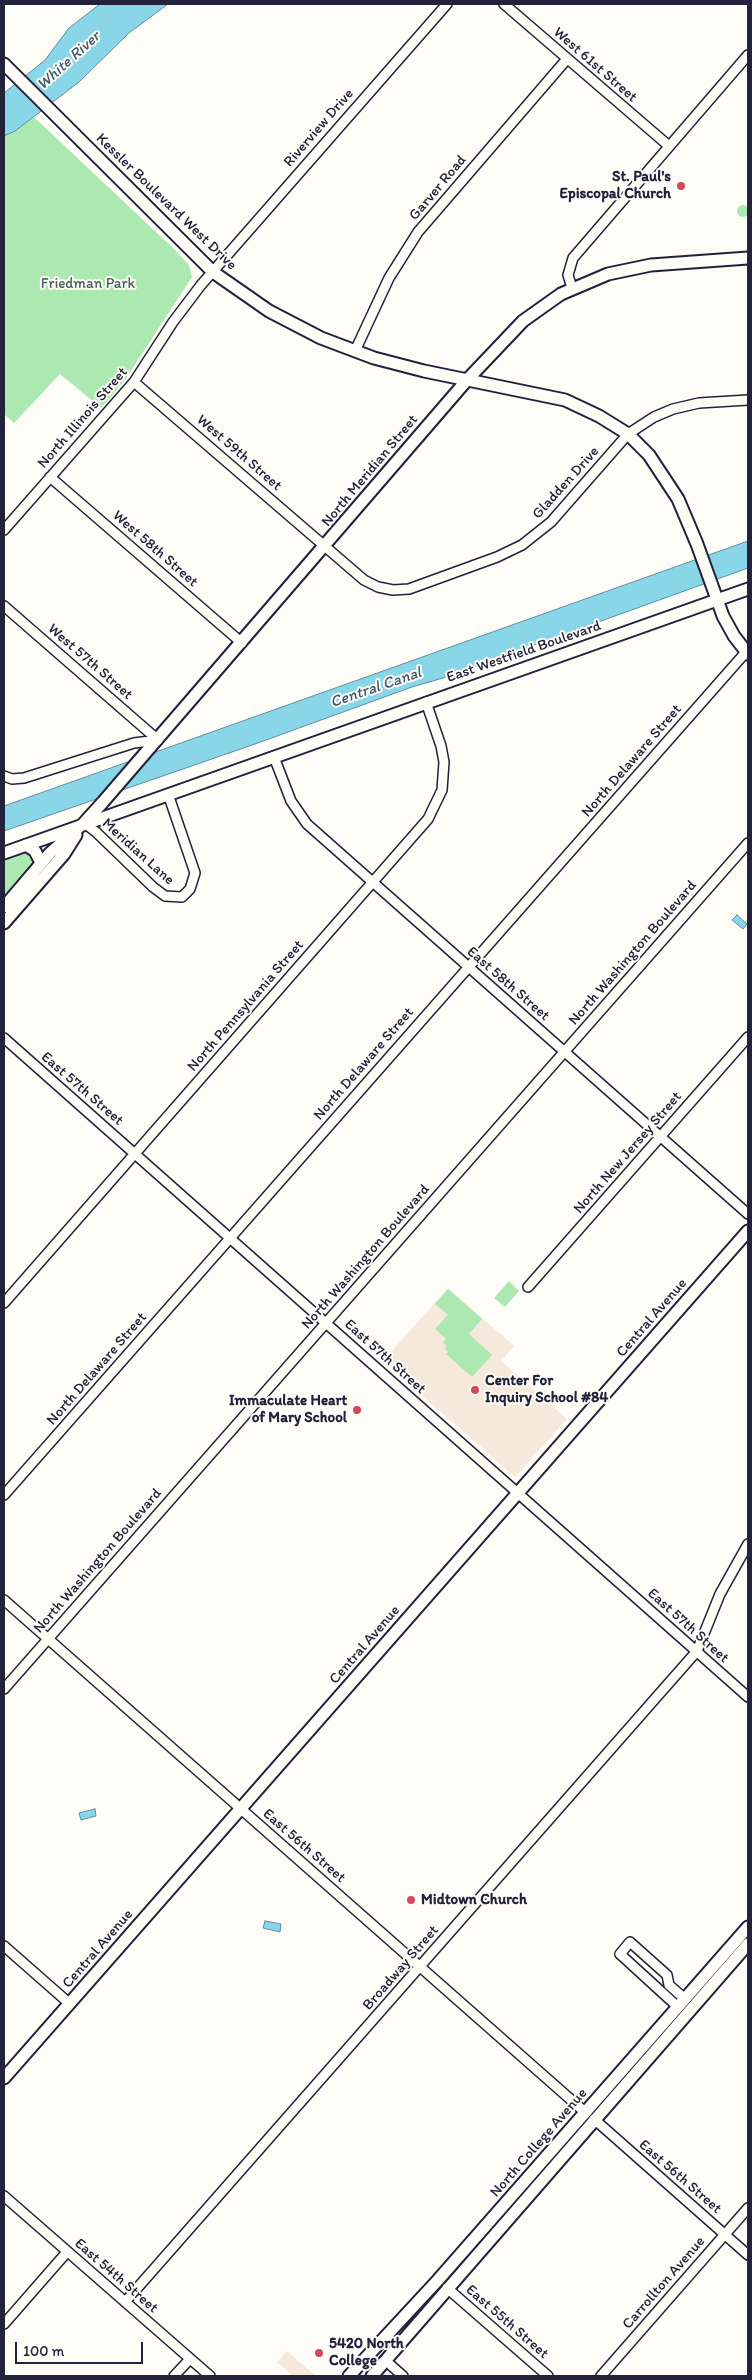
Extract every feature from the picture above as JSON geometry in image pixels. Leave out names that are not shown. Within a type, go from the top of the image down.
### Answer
[{"type":"main road","name":"Kessler Boulevard West Drive","points":[[4,64],[213,272],[242,294],[279,317],[355,351],[393,363],[565,400],[599,416],[628,434],[650,455],[683,508],[699,548],[716,601],[728,628],[747,653]]},
{"type":"main road","name":"North Meridian Street","points":[[4,907],[56,847],[84,823],[158,740],[467,380],[523,321],[544,304],[572,288],[595,278],[636,267],[748,258]]},
{"type":"main road","name":"East Westfield Boulevard","points":[[4,853],[84,823],[748,589]]},
{"type":"main road","name":"North Meridian Street","points":[[4,923],[64,854],[84,823]]},
{"type":"main road","points":[[26,846],[34,851],[41,864]]},
{"type":"main road","name":"Central Avenue","points":[[4,2078],[748,1231]]},
{"type":"main road","name":"North College Avenue","points":[[372,2376],[590,2116],[681,2003],[748,1927]]},
{"type":"main road","name":"North College Avenue","points":[[349,2376],[748,1944]]},
{"type":"street","name":"Riverview Drive","points":[[213,272],[447,4]]},
{"type":"street","name":"West 61st Street","points":[[504,4],[669,146]]},
{"type":"street","points":[[572,288],[568,274],[572,260],[748,55]]},
{"type":"street","name":"Garver Road","points":[[355,351],[380,296],[418,232],[567,59]]},
{"type":"street","name":"North Illinois Street","points":[[4,530],[7,519],[50,477],[134,382],[176,317],[213,272]]},
{"type":"street","name":"West 59th Street","points":[[134,382],[326,545]]},
{"type":"street","name":"Gladden Drive","points":[[326,545],[364,580],[378,588],[389,590],[409,589],[497,557],[522,545],[545,528],[628,434],[648,421],[673,409],[699,403],[748,400]]},
{"type":"street","name":"West 58th Street","points":[[50,477],[242,643]]},
{"type":"street","name":"West 57th Street","points":[[4,606],[158,740]]},
{"type":"street","name":"North Delaware Street","points":[[4,1495],[747,653]]},
{"type":"street","name":"North Pennsylvania Street","points":[[4,1303],[426,822],[440,794],[444,778],[444,758],[426,702]]},
{"type":"street","points":[[4,776],[12,779],[24,778],[134,743],[158,740]]},
{"type":"street","name":"East 58th Street","points":[[274,757],[283,784],[297,812],[307,824],[748,1214]]},
{"type":"street","name":"Meridian Lane","points":[[84,823],[96,832],[152,887],[165,896],[182,898],[190,889],[195,873],[168,794]]},
{"type":"street","name":"North Washington Boulevard","points":[[4,1689],[748,843]]},
{"type":"street","name":"North New Jersey Street","points":[[528,1287],[748,1037]]},
{"type":"street","name":"East 57th Street","points":[[4,1038],[748,1697]]},
{"type":"street","name":"Broadway Street","points":[[125,2302],[697,1651],[720,1594],[748,1544]]},
{"type":"street","name":"East 56th Street","points":[[4,1600],[748,2255]]},
{"type":"street","points":[[630,1942],[667,1976],[669,1985],[681,2003],[663,1993],[620,1954],[630,1942]]},
{"type":"street","points":[[4,1946],[70,2004]]},
{"type":"street","name":"East 54th Street","points":[[4,2196],[210,2376]]},
{"type":"street","name":"Carrollton Avenue","points":[[601,2376],[748,2208]]},
{"type":"street","points":[[4,2324],[67,2252]]},
{"type":"street","name":"East 55th Street","points":[[447,2288],[548,2376]]},
{"type":"street","points":[[174,2376],[190,2359]]},
{"type":"street","points":[[386,2361],[404,2376]]},
{"type":"shaded area","name":"Center For Inquiry School #84","points":[[448,1288],[514,1346],[501,1361],[567,1419],[515,1477],[383,1361]]},
{"type":"shaded area","points":[[287,2351],[316,2376],[293,2376],[277,2362]]},
{"type":"green space","name":"Friedman Park","points":[[34,117],[174,249],[189,265],[192,277],[125,380],[101,408],[60,374],[14,423],[4,414],[4,136]]},
{"type":"green space","points":[[741,205],[745,205],[749,211],[745,217],[741,217],[737,213],[737,209]]},
{"type":"green space","points":[[24,852],[35,863],[4,899],[4,859]]},
{"type":"green space","points":[[509,1281],[519,1291],[505,1307],[494,1298]]},
{"type":"green space","points":[[448,1289],[482,1319],[469,1334],[492,1355],[472,1377],[446,1354],[448,1352],[445,1349],[447,1346],[443,1343],[446,1339],[435,1329],[448,1315],[435,1304]]},
{"type":"water","name":"White River","points":[[100,4],[168,4],[129,33],[79,82],[15,131],[4,136],[4,93],[45,60],[69,28]]},
{"type":"water","name":"Central Canal","points":[[748,541],[748,568],[443,678],[412,687],[4,831],[4,806]]},
{"type":"water","points":[[737,915],[747,924],[743,929],[732,920]]},
{"type":"water","points":[[95,1809],[96,1816],[81,1820],[79,1813]]},
{"type":"water","points":[[265,1921],[281,1924],[280,1932],[263,1928]]},
{"type":"place","name":"St. Paul's Episcopal Church","points":[[681,186]]},
{"type":"place","name":"Center For Inquiry School #84","points":[[475,1390]]},
{"type":"place","name":"Immaculate Heart of Mary School","points":[[357,1410]]},
{"type":"place","name":"Midtown Church","points":[[411,1900]]},
{"type":"place","name":"5420 North College","points":[[319,2353]]}]
